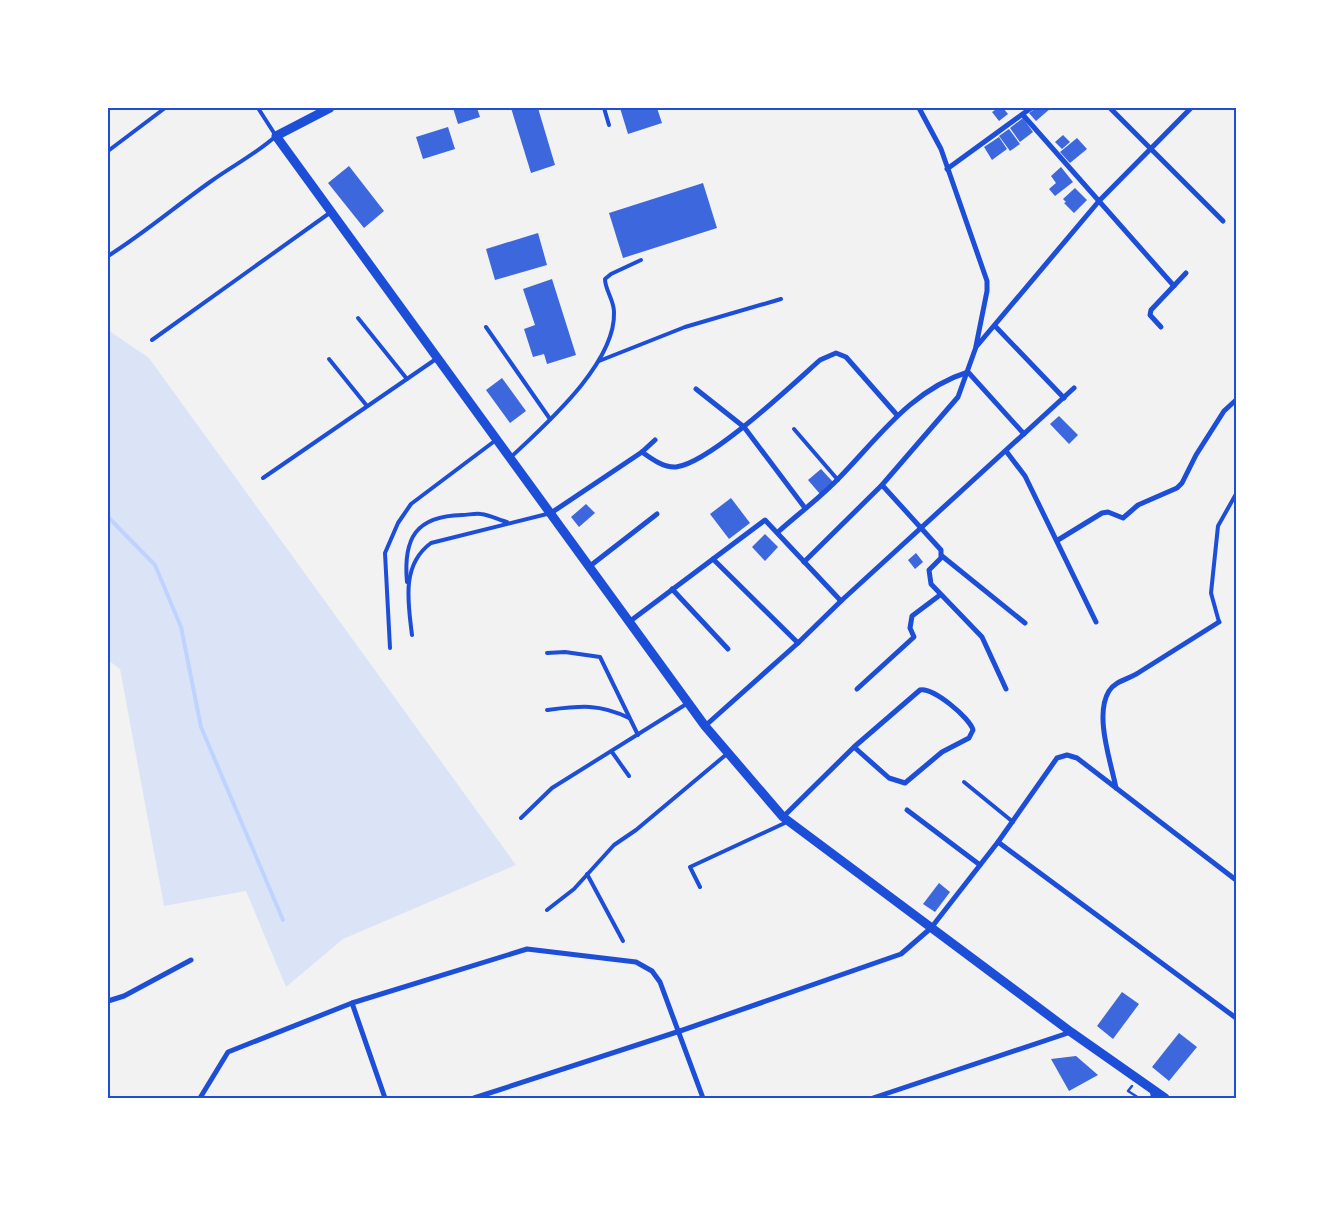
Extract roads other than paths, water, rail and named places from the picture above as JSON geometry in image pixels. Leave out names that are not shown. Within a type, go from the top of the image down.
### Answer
[{"type":"street","points":[[330,108],[276,136],[705,726],[786,819],[1156,1095],[1165,1098]]},
{"type":"street","points":[[804,562],[882,485],[958,397],[976,346],[987,291],[987,281],[941,149],[919,108]]},
{"type":"street","points":[[947,169],[1031,108]]},
{"type":"street","points":[[1110,108],[1224,221]]},
{"type":"street","points":[[976,346],[995,326],[1098,201],[1191,108]]},
{"type":"street","points":[[1023,115],[1174,286]]},
{"type":"street","points":[[1161,328],[1150,315],[1151,310],[1186,273]]},
{"type":"street","points":[[995,326],[1064,398]]},
{"type":"street","points":[[642,452],[662,464],[678,466],[689,464],[744,427],[820,360],[836,353],[846,357],[897,415]]},
{"type":"street","points":[[778,532],[838,480],[897,415],[945,379],[968,372]]},
{"type":"street","points":[[968,372],[1024,434]]},
{"type":"street","points":[[705,726],[798,643],[841,600],[920,527],[1074,388]]},
{"type":"street","points":[[696,389],[744,427],[805,508]]},
{"type":"street","points":[[1058,540],[1105,512],[1124,518],[1138,505],[1177,488],[1224,411],[1236,400]]},
{"type":"street","points":[[551,514],[642,452],[655,440]]},
{"type":"street","points":[[1006,451],[1025,476],[1058,540],[1096,622]]},
{"type":"street","points":[[882,485],[941,550],[942,556],[1025,622]]},
{"type":"street","points":[[590,566],[657,514]]},
{"type":"street","points":[[629,623],[765,520],[841,600]]},
{"type":"street","points":[[942,556],[932,566],[928,575],[931,584],[982,637],[1006,689]]},
{"type":"street","points":[[713,559],[798,643]]},
{"type":"street","points":[[672,589],[728,648]]},
{"type":"street","points":[[857,689],[914,637],[910,628],[912,616],[940,595]]},
{"type":"street","points":[[1116,788],[1104,730],[1105,705],[1108,691],[1114,685],[1136,675],[1218,622]]},
{"type":"street","points":[[786,819],[854,747],[916,693],[925,689],[936,692],[969,722],[973,730],[969,738],[942,752],[910,781],[899,783],[889,778],[854,747]]},
{"type":"street","points":[[474,1098],[680,1031],[901,954],[931,928],[1013,822],[1057,758],[1067,755],[1077,758],[1236,880]]},
{"type":"street","points":[[908,810],[980,865]]},
{"type":"street","points":[[998,842],[1236,1018]]},
{"type":"street","points":[[200,1098],[228,1052],[352,1003],[527,949],[636,962],[652,970],[660,982],[680,1031],[703,1098]]},
{"type":"street","points":[[108,1001],[124,996],[191,960]]},
{"type":"street","points":[[352,1003],[385,1098]]},
{"type":"street","points":[[873,1098],[1071,1032]]},
{"type":"lane","points":[[108,151],[165,108]]},
{"type":"lane","points":[[108,256],[133,240],[211,181],[263,148],[276,136],[258,108]]},
{"type":"lane","points":[[604,108],[610,126]]},
{"type":"lane","points":[[152,340],[331,212]]},
{"type":"lane","points":[[509,458],[550,419],[586,380],[609,341],[614,312],[605,278],[641,260]]},
{"type":"lane","points":[[598,361],[686,327],[780,299]]},
{"type":"lane","points":[[358,318],[406,379]]},
{"type":"lane","points":[[486,327],[550,419]]},
{"type":"lane","points":[[329,359],[367,406]]},
{"type":"lane","points":[[263,478],[437,359]]},
{"type":"lane","points":[[794,429],[838,480]]},
{"type":"lane","points":[[390,648],[385,553],[398,523],[410,504],[496,440]]},
{"type":"lane","points":[[1218,622],[1210,593],[1218,526],[1236,494]]},
{"type":"lane","points":[[412,635],[405,564],[410,542],[422,525],[440,516],[481,514],[507,522]]},
{"type":"lane","points":[[407,585],[421,550],[431,543],[477,532],[507,522],[551,514]]},
{"type":"lane","points":[[547,653],[565,652],[600,657],[638,735]]},
{"type":"lane","points":[[521,818],[552,788],[688,703]]},
{"type":"lane","points":[[547,710],[590,706],[616,712],[630,719]]},
{"type":"lane","points":[[612,752],[629,776]]},
{"type":"lane","points":[[548,910],[574,889],[614,846],[636,830],[728,753]]},
{"type":"lane","points":[[964,782],[1013,822]]},
{"type":"lane","points":[[700,887],[690,867],[786,819]]},
{"type":"lane","points":[[587,874],[623,941]]},
{"type":"waterway","points":[[108,517],[155,565],[181,627],[201,727],[283,920]]}]
